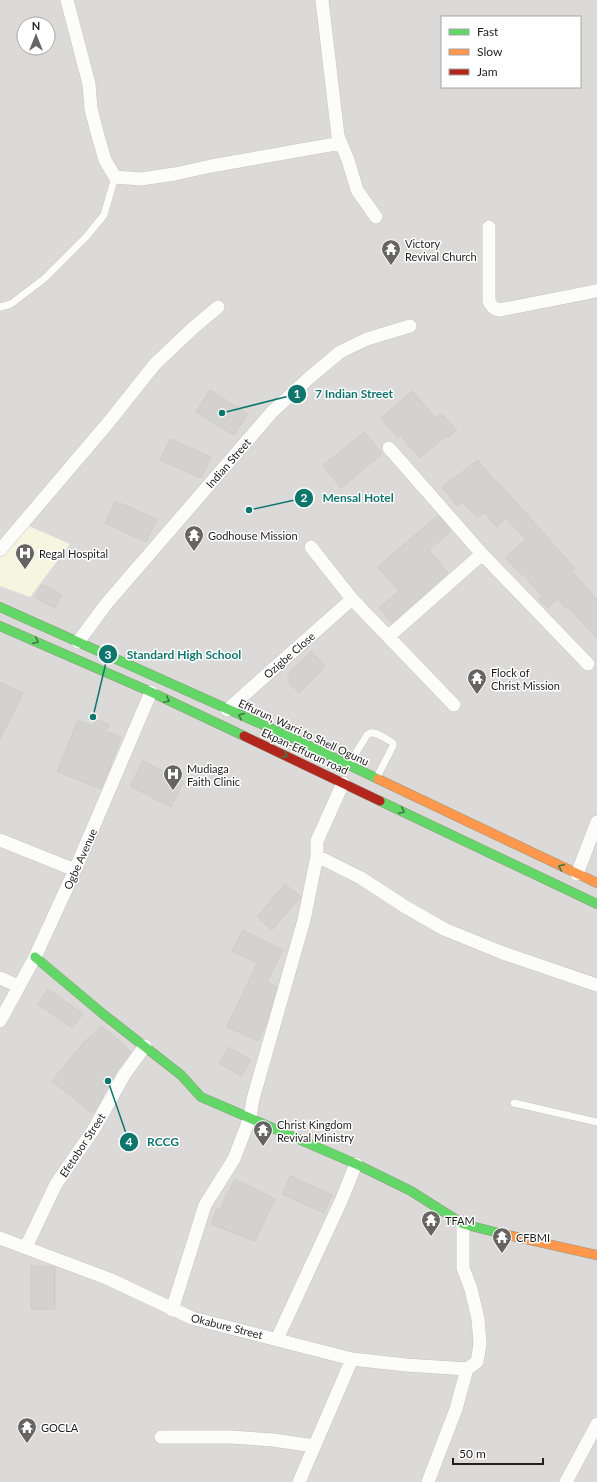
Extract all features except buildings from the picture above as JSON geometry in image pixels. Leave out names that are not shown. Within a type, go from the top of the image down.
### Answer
[{"type":"main road","name":"Effurun, Warri to Shell Ogunu","points":[[0,607],[376,778],[597,883]]},
{"type":"main road","name":"Ekpan-Effurun road","points":[[0,626],[151,692],[597,904]]},
{"type":"main road","points":[[35,957],[181,1075],[201,1096],[356,1164],[411,1191],[463,1224],[597,1255]]},
{"type":"street","points":[[67,0],[89,84],[91,109],[98,136],[105,160],[115,177],[141,179],[175,174],[211,166],[341,143]]},
{"type":"street","points":[[322,0],[338,136],[357,190],[376,217]]},
{"type":"street","points":[[489,227],[489,300],[491,306],[496,309],[499,310],[597,291]]},
{"type":"street","points":[[0,550],[108,423],[155,364],[193,328],[218,307]]},
{"type":"street","name":"Indian Street","points":[[78,642],[107,603],[272,412],[340,352],[367,339],[410,326]]},
{"type":"street","points":[[389,448],[482,554],[588,664]]},
{"type":"street","points":[[310,547],[352,599],[454,705]]},
{"type":"street","points":[[388,636],[482,554]]},
{"type":"street","name":"Ozigbe Close","points":[[227,710],[352,599]]},
{"type":"street","name":"Ogbe Avenue","points":[[0,1021],[35,957],[75,870],[151,692]]},
{"type":"street","points":[[172,1310],[206,1205],[234,1159],[250,1117],[253,1098],[304,920],[317,856],[316,841],[343,783]]},
{"type":"street","points":[[577,874],[597,822]]},
{"type":"street","points":[[0,840],[75,870]]},
{"type":"street","points":[[317,856],[361,878],[404,906],[444,929],[503,953],[597,985]]},
{"type":"street","points":[[0,978],[18,986]]},
{"type":"street","name":"Efetobor Street","points":[[26,1247],[56,1184],[94,1129],[124,1074],[145,1046]]},
{"type":"street","points":[[277,1339],[341,1201],[356,1164]]},
{"type":"street","points":[[428,1482],[456,1409],[467,1369],[477,1362],[480,1344],[478,1320],[471,1290],[463,1268],[463,1224]]},
{"type":"street","name":"Okabure Street","points":[[0,1238],[109,1280],[192,1318],[352,1358],[406,1365],[467,1369]]},
{"type":"street","points":[[299,1482],[352,1358]]},
{"type":"street","points":[[566,1482],[597,1424]]},
{"type":"street","points":[[161,1437],[231,1437],[273,1440],[314,1446]]},
{"type":"lane","points":[[0,307],[11,304],[45,278],[86,238],[104,216],[115,177]]},
{"type":"lane","points":[[348,766],[367,735],[373,732],[393,743],[393,746],[376,778]]},
{"type":"lane","points":[[514,1103],[597,1122]]},
{"type":"shaded area","points":[[0,0],[597,0],[597,1482],[0,1482]]},
{"type":"shaded area","name":"Regal Hospital","points":[[24,524],[70,544],[30,597],[0,586],[0,553]]},
{"type":"traffic: fast","points":[[0,607],[299,741],[378,779]]},
{"type":"traffic: fast","points":[[0,626],[151,692],[244,736]]},
{"type":"traffic: fast","points":[[380,801],[597,904]]},
{"type":"traffic: fast","points":[[35,957],[103,1014],[181,1075],[201,1097],[356,1164],[411,1191],[463,1224],[503,1234]]},
{"type":"traffic: slow","points":[[378,779],[597,883]]},
{"type":"traffic: slow","points":[[503,1234],[597,1255]]},
{"type":"traffic: jam","points":[[244,736],[380,801]]},
{"type":"place","name":"Victory Revival Church","points":[[391,266]]},
{"type":"place","name":"7 Indian Street","points":[[222,413]]},
{"type":"place","name":"Mensal Hotel","points":[[249,510]]},
{"type":"place","name":"Godhouse Mission","points":[[194,552]]},
{"type":"place","name":"Regal Hospital","points":[[25,570]]},
{"type":"place","name":"Flock of Christ Mission","points":[[477,695]]},
{"type":"place","name":"Standard High School","points":[[93,717]]},
{"type":"place","name":"Mudiaga Faith Clinic","points":[[173,791]]},
{"type":"place","name":"RCCG","points":[[108,1081]]},
{"type":"place","name":"Christ Kingdom Revival Ministry","points":[[263,1147]]},
{"type":"place","name":"TFAM","points":[[431,1237]]},
{"type":"place","name":"CFBMI","points":[[502,1254]]},
{"type":"place","name":"GOCLA","points":[[27,1444]]}]
